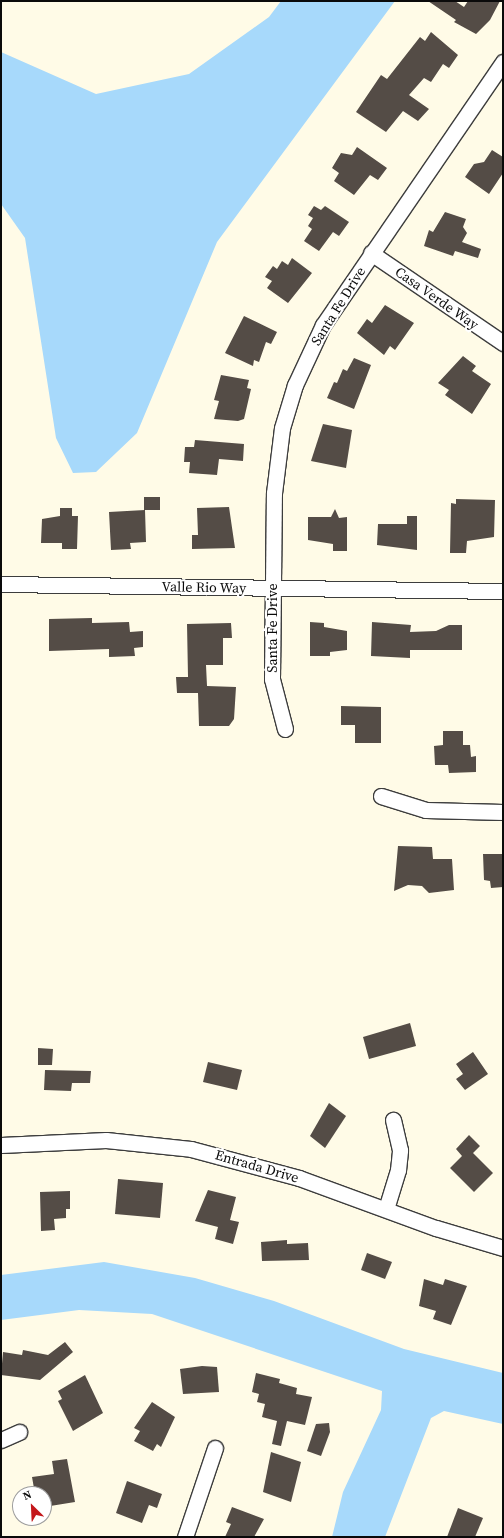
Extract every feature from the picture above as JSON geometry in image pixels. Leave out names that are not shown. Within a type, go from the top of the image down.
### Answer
[{"type":"street","name":"Santa Fe Drive","points":[[285,729],[272,679],[274,493],[282,428],[309,351],[371,254],[503,62]]},
{"type":"street","name":"Casa Verde Way","points":[[371,254],[503,343]]},
{"type":"street","name":"Valle Rio Way","points":[[1,584],[503,591]]},
{"type":"street","points":[[381,796],[426,810],[503,812]]},
{"type":"street","points":[[386,1208],[398,1170],[400,1150],[393,1120]]},
{"type":"street","name":"Entrada Drive","points":[[1,1145],[106,1140],[191,1149],[299,1178],[503,1248]]},
{"type":"street","points":[[1,1440],[19,1432]]},
{"type":"street","points":[[185,1537],[216,1448]]},
{"type":"water","points":[[281,1],[395,1],[217,242],[137,433],[96,472],[73,473],[56,438],[25,238],[1,204],[1,52],[96,94],[189,74],[269,17]]},
{"type":"water","points":[[104,1262],[195,1278],[274,1301],[404,1349],[503,1373],[503,1424],[444,1411],[431,1418],[385,1537],[332,1537],[343,1492],[381,1410],[382,1391],[152,1314],[79,1310],[1,1320],[1,1275]]},
{"type":"building","points":[[428,1],[455,1],[464,7],[468,1],[500,1],[490,20],[476,34],[454,22],[456,20]]},
{"type":"building","points":[[431,32],[458,55],[449,68],[443,64],[431,82],[424,78],[409,95],[429,109],[418,121],[403,111],[386,132],[356,112],[381,75],[387,79],[420,37],[425,41]]},
{"type":"building","points":[[357,147],[387,168],[378,180],[370,175],[354,195],[334,181],[339,173],[332,168],[341,153],[352,155]]},
{"type":"building","points":[[492,150],[503,157],[503,173],[489,194],[465,177],[474,164],[484,162]]},
{"type":"building","points":[[314,206],[321,210],[325,206],[349,222],[339,236],[333,232],[319,251],[304,241],[312,229],[308,226],[313,218],[308,215]]},
{"type":"building","points":[[445,212],[466,219],[463,227],[467,233],[462,242],[481,249],[478,258],[455,251],[453,256],[424,246],[429,230],[433,232]]},
{"type":"building","points":[[292,258],[312,273],[288,303],[267,288],[272,281],[265,277],[273,266],[277,269],[282,261],[288,265]]},
{"type":"building","points":[[385,305],[414,323],[395,350],[390,346],[384,355],[357,333],[367,319],[372,323]]},
{"type":"building","points":[[244,316],[277,332],[271,344],[266,342],[259,362],[254,360],[253,366],[225,353]]},
{"type":"building","points":[[463,356],[476,366],[472,371],[491,384],[472,414],[445,395],[449,390],[438,383]]},
{"type":"building","points":[[354,358],[371,365],[354,409],[327,398],[334,382],[337,383],[343,369],[347,371]]},
{"type":"building","points":[[221,375],[249,380],[247,388],[251,389],[244,419],[238,421],[214,419],[219,401],[214,400]]},
{"type":"building","points":[[323,424],[352,430],[346,468],[311,461]]},
{"type":"building","points":[[195,440],[244,444],[243,461],[219,459],[217,475],[189,473],[190,462],[184,462],[185,447],[194,447]]},
{"type":"building","points":[[144,497],[160,497],[160,510],[144,510]]},
{"type":"building","points":[[456,499],[495,500],[494,537],[467,541],[466,553],[450,553],[451,503],[456,504]]},
{"type":"building","points":[[229,507],[235,548],[192,549],[192,535],[198,535],[197,508]]},
{"type":"building","points":[[60,508],[72,508],[72,516],[78,516],[77,549],[62,549],[62,543],[41,543],[42,519],[60,516]]},
{"type":"building","points":[[335,509],[339,518],[347,517],[347,551],[333,551],[333,544],[308,540],[308,517],[331,517]]},
{"type":"building","points":[[145,510],[146,542],[130,543],[131,549],[111,550],[109,512]]},
{"type":"building","points":[[407,516],[417,516],[417,550],[377,545],[378,524],[407,524]]},
{"type":"building","points":[[92,618],[92,623],[129,622],[130,632],[143,631],[143,647],[134,648],[135,656],[109,657],[109,649],[49,651],[49,619]]},
{"type":"building","points":[[310,622],[324,623],[324,627],[347,631],[347,650],[330,652],[330,656],[310,656]]},
{"type":"building","points":[[372,622],[411,625],[410,632],[436,631],[449,625],[462,625],[462,650],[410,650],[410,658],[371,656]]},
{"type":"building","points":[[231,623],[232,638],[223,638],[223,665],[206,665],[207,686],[236,687],[234,719],[229,726],[199,726],[198,693],[177,693],[176,677],[188,677],[187,624]]},
{"type":"building","points":[[341,706],[381,707],[381,743],[355,743],[355,725],[341,725]]},
{"type":"building","points":[[443,731],[463,731],[463,745],[470,745],[471,757],[476,756],[476,772],[449,773],[448,765],[435,765],[434,746],[443,745]]},
{"type":"building","points":[[398,846],[432,847],[433,859],[452,859],[454,890],[429,893],[422,886],[408,885],[394,891]]},
{"type":"building","points":[[483,854],[503,854],[503,887],[491,888],[490,881],[484,880]]},
{"type":"building","points":[[410,1023],[416,1046],[369,1059],[363,1037]]},
{"type":"building","points":[[38,1048],[53,1049],[52,1065],[38,1065]]},
{"type":"building","points":[[473,1052],[488,1074],[465,1090],[456,1079],[463,1074],[456,1064]]},
{"type":"building","points":[[208,1062],[242,1070],[237,1090],[203,1082]]},
{"type":"building","points":[[45,1070],[91,1071],[90,1083],[72,1083],[71,1091],[44,1090]]},
{"type":"building","points":[[329,1103],[346,1116],[325,1148],[310,1136]]},
{"type":"building","points":[[469,1135],[480,1146],[473,1153],[493,1173],[474,1192],[450,1168],[462,1156],[456,1149]]},
{"type":"building","points":[[118,1179],[163,1183],[160,1218],[115,1214]]},
{"type":"building","points":[[208,1190],[236,1197],[230,1220],[239,1222],[233,1244],[215,1239],[218,1227],[195,1221]]},
{"type":"building","points":[[70,1191],[70,1209],[66,1209],[66,1218],[54,1219],[55,1230],[41,1231],[40,1192]]},
{"type":"building","points":[[287,1240],[287,1244],[308,1243],[309,1260],[262,1261],[261,1242]]},
{"type":"building","points":[[367,1253],[392,1262],[385,1279],[361,1270]]},
{"type":"building","points":[[424,1279],[443,1285],[445,1279],[467,1286],[451,1325],[433,1319],[436,1311],[419,1306]]},
{"type":"building","points":[[65,1342],[73,1352],[40,1380],[1,1375],[3,1352],[22,1355],[23,1350],[48,1355]]},
{"type":"building","points":[[202,1366],[217,1367],[219,1392],[183,1394],[180,1369]]},
{"type":"building","points":[[256,1373],[280,1379],[279,1383],[297,1388],[296,1394],[312,1397],[305,1425],[287,1421],[281,1446],[272,1444],[277,1421],[262,1417],[265,1404],[257,1402],[259,1394],[252,1392]]},
{"type":"building","points":[[85,1375],[103,1413],[73,1431],[58,1401],[62,1399],[58,1391]]},
{"type":"building","points":[[152,1402],[175,1417],[161,1447],[157,1444],[153,1451],[134,1441],[140,1431],[134,1428]]},
{"type":"building","points":[[329,1423],[330,1432],[321,1456],[307,1451],[316,1424]]},
{"type":"building","points":[[271,1452],[301,1462],[291,1502],[263,1492]]},
{"type":"building","points":[[67,1459],[75,1502],[52,1506],[52,1486],[34,1486],[32,1477],[54,1474],[52,1461]]},
{"type":"building","points":[[127,1481],[162,1494],[157,1508],[149,1505],[142,1523],[116,1513]]},
{"type":"building","points":[[232,1507],[264,1519],[254,1537],[225,1537],[231,1524],[226,1522]]},
{"type":"building","points":[[458,1508],[483,1518],[475,1537],[447,1537]]}]
